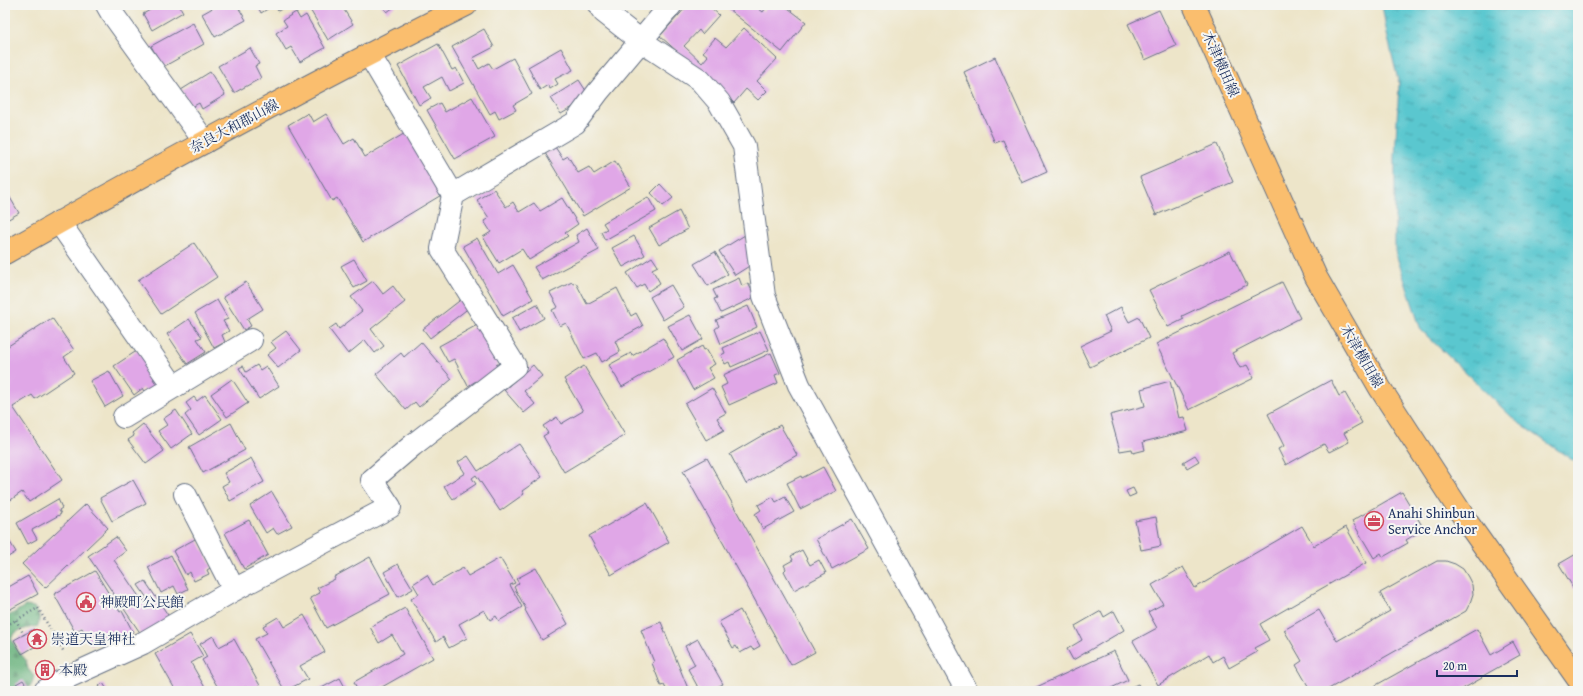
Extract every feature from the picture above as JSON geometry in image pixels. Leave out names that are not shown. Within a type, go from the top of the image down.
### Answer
[{"type":"main road","name":"奈良大和郡山線","points":[[5,253],[205,142],[369,54],[466,5]]},
{"type":"main road","name":"木津横田線","points":[[1194,5],[1316,277],[1380,388],[1467,522],[1578,679]]},
{"type":"street","points":[[599,5],[604,12],[641,41],[700,80],[719,102],[744,146],[764,296],[799,385],[967,691]]},
{"type":"street","points":[[453,195],[575,123],[598,92],[671,5]]},
{"type":"street","points":[[114,7],[205,142]]},
{"type":"street","points":[[45,691],[76,673],[142,643],[234,590],[390,507],[372,480],[413,445],[515,366],[442,249],[453,195],[369,54]]},
{"type":"street","points":[[59,222],[174,387]]},
{"type":"street","points":[[124,417],[251,340]]},
{"type":"street","points":[[185,494],[234,590]]},
{"type":"path","points":[[5,629],[6,625],[38,608],[76,673]]},
{"type":"path","points":[[16,620],[24,635]]},
{"type":"green space","points":[[25,606],[34,607],[40,617],[38,626],[16,632],[11,638],[18,651],[26,660],[28,669],[34,676],[30,686],[24,691],[5,691],[5,618]]},
{"type":"water","points":[[1382,5],[1578,5],[1578,464],[1516,421],[1421,330],[1395,251],[1395,158],[1399,84],[1387,34]]},
{"type":"building","points":[[179,5],[183,12],[152,30],[143,14],[150,10],[147,6]]},
{"type":"building","points":[[218,5],[241,5],[238,7],[246,20],[215,37],[202,14]]},
{"type":"building","points":[[257,5],[274,5],[261,13]]},
{"type":"building","points":[[274,5],[289,5],[278,11]]},
{"type":"building","points":[[314,5],[341,5],[353,24],[328,40],[309,8]]},
{"type":"building","points":[[381,5],[397,5],[387,12]]},
{"type":"building","points":[[688,5],[708,5],[719,15],[702,34],[699,30],[684,46],[702,63],[708,56],[703,52],[715,38],[726,47],[744,28],[777,59],[757,81],[767,91],[758,100],[746,89],[734,103],[660,36]]},
{"type":"building","points":[[731,5],[754,5],[763,12],[768,5],[784,5],[806,22],[782,52],[728,9]]},
{"type":"building","points":[[1159,10],[1176,46],[1145,60],[1128,24]]},
{"type":"building","points":[[296,12],[300,19],[306,15],[325,48],[300,62],[291,47],[286,50],[276,33],[287,26],[283,20]]},
{"type":"building","points":[[193,23],[204,44],[163,67],[151,46]]},
{"type":"building","points":[[484,29],[494,47],[473,58],[479,69],[489,63],[493,69],[513,58],[532,94],[513,105],[516,110],[499,119],[495,111],[490,114],[452,47]]},
{"type":"building","points":[[438,44],[452,70],[456,68],[464,83],[449,91],[442,77],[424,87],[431,98],[419,105],[398,66]]},
{"type":"building","points":[[250,48],[259,64],[255,66],[261,78],[234,93],[218,66]]},
{"type":"building","points":[[561,48],[573,70],[555,79],[558,84],[550,89],[548,85],[540,90],[528,67]]},
{"type":"building","points":[[995,57],[1047,172],[1022,183],[1003,140],[995,143],[964,72]]},
{"type":"building","points":[[210,72],[225,95],[202,109],[199,103],[192,107],[181,90]]},
{"type":"building","points":[[579,80],[590,97],[561,114],[551,98]]},
{"type":"building","points":[[472,97],[495,137],[455,159],[427,110],[440,103],[445,112]]},
{"type":"building","points":[[308,113],[313,122],[326,114],[344,144],[354,138],[365,157],[407,132],[443,194],[363,242],[337,198],[332,201],[288,125]]},
{"type":"building","points":[[1217,144],[1233,182],[1156,215],[1140,177]]},
{"type":"building","points":[[555,147],[563,159],[568,156],[578,173],[589,167],[594,174],[615,161],[631,187],[583,216],[545,153]]},
{"type":"building","points":[[660,184],[673,198],[663,206],[651,193]]},
{"type":"building","points":[[5,189],[19,213],[5,221]]},
{"type":"building","points":[[494,189],[506,207],[513,202],[519,212],[534,203],[540,211],[562,198],[578,224],[565,233],[568,236],[529,260],[522,249],[499,263],[483,237],[491,232],[484,221],[489,218],[477,200]]},
{"type":"building","points":[[648,197],[656,211],[605,240],[601,232],[607,229],[603,223]]},
{"type":"building","points":[[679,211],[688,229],[659,245],[649,228]]},
{"type":"building","points":[[587,228],[599,250],[542,280],[534,267],[579,242],[576,235]]},
{"type":"building","points":[[745,235],[754,263],[735,275],[719,251]]},
{"type":"building","points":[[634,236],[645,255],[623,267],[612,248]]},
{"type":"building","points":[[477,238],[498,274],[513,265],[533,299],[503,316],[463,246]]},
{"type":"building","points":[[194,243],[217,277],[161,314],[138,280]]},
{"type":"building","points":[[1230,251],[1247,285],[1182,316],[1184,319],[1168,327],[1149,290]]},
{"type":"building","points":[[715,252],[728,274],[708,286],[694,264]]},
{"type":"building","points":[[652,257],[658,266],[652,269],[660,283],[648,291],[644,284],[637,288],[627,273]]},
{"type":"building","points":[[354,259],[367,281],[354,288],[341,266]]},
{"type":"building","points":[[739,278],[742,286],[748,283],[755,297],[721,313],[714,299],[717,298],[713,290]]},
{"type":"building","points":[[373,281],[383,294],[393,286],[405,302],[371,329],[384,346],[375,353],[365,340],[348,354],[329,329],[336,324],[339,329],[362,311],[351,297]]},
{"type":"building","points":[[246,282],[263,309],[247,319],[251,326],[244,330],[223,297]]},
{"type":"building","points":[[572,282],[573,284],[576,283],[587,304],[617,288],[631,316],[636,313],[643,326],[615,341],[620,352],[602,362],[597,353],[584,359],[566,323],[560,326],[552,310],[558,307],[550,293]]},
{"type":"building","points":[[1282,282],[1300,318],[1232,353],[1240,368],[1247,365],[1254,378],[1189,410],[1156,344]]},
{"type":"building","points":[[671,285],[684,307],[663,320],[650,297]]},
{"type":"building","points":[[463,298],[470,307],[430,338],[423,329]]},
{"type":"building","points":[[217,300],[228,319],[223,321],[229,331],[222,335],[225,342],[214,348],[195,313]]},
{"type":"building","points":[[537,304],[544,318],[519,332],[512,318]]},
{"type":"building","points":[[748,306],[757,327],[721,344],[715,329],[719,326],[716,320]]},
{"type":"building","points":[[1121,307],[1129,322],[1139,317],[1149,338],[1090,367],[1080,346],[1111,331],[1104,316]]},
{"type":"building","points":[[690,315],[703,339],[682,351],[668,326]]},
{"type":"building","points":[[52,318],[74,350],[64,357],[74,373],[35,399],[32,395],[13,407],[62,480],[29,502],[22,492],[5,504],[5,348]]},
{"type":"building","points":[[189,319],[202,337],[197,339],[206,352],[187,364],[167,334]]},
{"type":"building","points":[[479,324],[501,362],[496,365],[500,372],[478,384],[476,381],[468,386],[454,359],[448,362],[439,346]]},
{"type":"building","points":[[286,331],[301,350],[278,368],[267,355],[276,348],[271,342]]},
{"type":"building","points":[[760,331],[769,350],[731,367],[729,362],[725,364],[721,355],[725,353],[723,348]]},
{"type":"building","points":[[663,338],[674,357],[622,387],[609,365],[631,353],[632,356]]},
{"type":"building","points":[[421,342],[452,379],[419,407],[415,402],[406,410],[376,374],[401,353],[404,357]]},
{"type":"building","points":[[702,346],[704,350],[706,349],[715,364],[708,368],[714,378],[693,390],[677,360]]},
{"type":"building","points":[[138,350],[157,377],[153,379],[157,385],[146,393],[143,388],[134,395],[114,366]]},
{"type":"building","points":[[771,353],[780,373],[775,375],[778,383],[729,405],[721,387],[727,384],[723,375]]},
{"type":"building","points":[[257,365],[260,370],[266,366],[279,386],[259,399],[239,368],[243,366],[246,372]]},
{"type":"building","points":[[533,365],[542,376],[524,391],[535,404],[524,413],[504,390]]},
{"type":"building","points":[[584,366],[625,435],[564,472],[543,436],[548,433],[543,426],[557,417],[561,424],[583,411],[564,379]]},
{"type":"building","points":[[109,371],[123,396],[105,407],[90,381]]},
{"type":"building","points":[[232,379],[248,403],[227,417],[211,394]]},
{"type":"building","points":[[1331,380],[1339,396],[1345,393],[1362,423],[1344,433],[1349,442],[1329,452],[1324,444],[1286,465],[1278,449],[1284,446],[1268,414]]},
{"type":"building","points":[[1170,381],[1179,418],[1184,417],[1188,431],[1143,442],[1145,450],[1133,453],[1132,449],[1120,451],[1110,415],[1145,406],[1141,389]]},
{"type":"building","points":[[712,388],[726,413],[717,418],[724,430],[706,440],[685,404]]},
{"type":"building","points":[[205,395],[222,419],[199,435],[185,415],[191,410],[186,403],[194,397],[197,401]]},
{"type":"building","points":[[176,410],[192,434],[171,449],[158,431],[167,425],[163,419]]},
{"type":"building","points":[[231,423],[245,450],[203,473],[189,447]]},
{"type":"building","points":[[143,424],[164,451],[146,464],[128,440],[134,436],[132,433]]},
{"type":"building","points":[[780,425],[797,455],[746,484],[730,454]]},
{"type":"building","points":[[519,444],[542,477],[522,491],[524,494],[500,511],[476,475],[472,478],[476,484],[453,499],[444,486],[465,473],[458,462],[468,456],[478,471]]},
{"type":"building","points":[[1195,455],[1199,461],[1187,468],[1183,462]]},
{"type":"building","points":[[251,458],[264,482],[230,501],[222,486],[229,482],[224,473]]},
{"type":"building","points":[[707,458],[815,652],[791,665],[683,471]]},
{"type":"building","points":[[823,467],[836,491],[800,509],[787,483],[801,476],[802,478]]},
{"type":"building","points":[[133,480],[146,503],[112,521],[100,498]]},
{"type":"building","points":[[1133,488],[1136,494],[1129,497],[1126,491]]},
{"type":"building","points":[[272,492],[292,526],[277,534],[273,528],[266,533],[250,506]]},
{"type":"building","points":[[1402,492],[1424,529],[1406,540],[1408,543],[1383,557],[1381,553],[1374,558],[1352,521]]},
{"type":"building","points":[[773,497],[776,502],[785,497],[794,512],[763,529],[755,514],[761,510],[758,505]]},
{"type":"building","points":[[58,499],[62,508],[59,510],[61,514],[32,530],[37,539],[28,544],[17,523]]},
{"type":"building","points":[[647,503],[669,542],[611,575],[589,536]]},
{"type":"building","points":[[86,504],[108,528],[45,588],[22,564]]},
{"type":"building","points":[[1156,517],[1161,546],[1141,550],[1135,521]]},
{"type":"building","points":[[852,519],[869,549],[832,569],[816,539]]},
{"type":"building","points":[[249,520],[268,555],[244,569],[225,533]]},
{"type":"building","points":[[1302,526],[1314,546],[1346,527],[1366,563],[1260,624],[1269,640],[1254,648],[1257,652],[1229,668],[1223,656],[1213,662],[1209,654],[1158,685],[1133,641],[1157,628],[1148,612],[1163,604],[1152,585],[1183,567],[1195,588]]},
{"type":"building","points":[[5,534],[16,552],[5,559]]},
{"type":"building","points":[[116,537],[126,551],[114,560],[142,601],[147,598],[138,585],[145,581],[170,618],[143,637],[88,556]]},
{"type":"building","points":[[197,538],[212,567],[207,570],[209,574],[194,581],[190,572],[186,575],[173,551]]},
{"type":"building","points":[[802,550],[810,565],[819,560],[826,573],[794,590],[784,571],[786,569],[784,565],[793,560],[791,556]]},
{"type":"building","points":[[1578,553],[1578,587],[1574,589],[1559,564]]},
{"type":"building","points":[[171,555],[188,589],[178,594],[174,586],[161,593],[148,567]]},
{"type":"building","points":[[370,557],[390,594],[326,628],[310,598],[320,593],[317,588],[335,579],[334,577]]},
{"type":"building","points":[[500,558],[515,583],[510,585],[522,607],[499,621],[496,616],[490,620],[484,610],[459,624],[467,638],[449,648],[443,637],[436,642],[411,599],[419,594],[413,584],[427,575],[433,585],[463,568],[468,576]]},
{"type":"building","points":[[1437,561],[1446,561],[1455,564],[1463,569],[1468,577],[1472,585],[1473,594],[1466,611],[1325,691],[1311,691],[1296,665],[1302,661],[1284,630],[1319,610],[1337,641],[1390,611],[1380,593]]},
{"type":"building","points":[[398,564],[413,589],[398,597],[384,572]]},
{"type":"building","points":[[536,568],[568,624],[542,640],[514,587],[519,583],[516,579]]},
{"type":"building","name":"神殿町公民館","points":[[95,571],[120,612],[122,611],[133,632],[117,641],[113,632],[91,645],[82,628],[75,632],[54,594]]},
{"type":"building","points":[[28,576],[38,594],[5,612],[5,598],[8,597],[5,589]]},
{"type":"building","points":[[405,608],[433,658],[375,691],[358,691],[354,682],[403,654],[392,635],[379,643],[370,627]]},
{"type":"building","points":[[740,610],[760,646],[753,650],[751,647],[740,653],[736,646],[733,648],[719,622]]},
{"type":"building","points":[[1101,611],[1104,617],[1114,611],[1124,630],[1073,660],[1067,649],[1082,640],[1075,626]]},
{"type":"building","points":[[304,615],[325,652],[300,666],[308,679],[285,691],[255,639],[267,633],[263,626],[278,617],[284,627]]},
{"type":"building","points":[[661,622],[689,691],[667,691],[664,685],[661,686],[652,663],[654,662],[641,630]]},
{"type":"building","points":[[34,629],[41,643],[22,654],[14,640]]},
{"type":"building","points":[[1477,629],[1491,655],[1513,642],[1520,655],[1459,691],[1370,691],[1369,689]]},
{"type":"building","points":[[190,634],[203,656],[191,663],[207,691],[176,691],[155,654]]},
{"type":"building","points":[[213,636],[219,647],[234,639],[263,691],[248,691],[246,687],[239,691],[220,691],[202,660],[207,657],[200,644]]},
{"type":"building","points":[[698,639],[723,684],[709,691],[700,691],[688,669],[695,665],[685,646]]},
{"type":"building","points":[[1114,651],[1128,680],[1105,691],[1028,691]]},
{"type":"building","name":"本殿","points":[[46,663],[51,673],[43,677],[38,667]]},
{"type":"building","points":[[340,678],[347,691],[316,691]]},
{"type":"building","points":[[23,680],[30,691],[20,691],[16,684]]},
{"type":"building","points":[[103,683],[108,691],[99,691],[102,690],[99,686]]},
{"type":"building","points":[[1138,684],[1142,691],[1122,691]]},
{"type":"place","name":"Anahi Shinbun Service Anchor","points":[[1374,521]]},
{"type":"place","name":"神殿町公民館","points":[[86,602]]},
{"type":"place","name":"崇道天皇神社","points":[[37,639]]},
{"type":"place","name":"本殿","points":[[45,670]]}]
